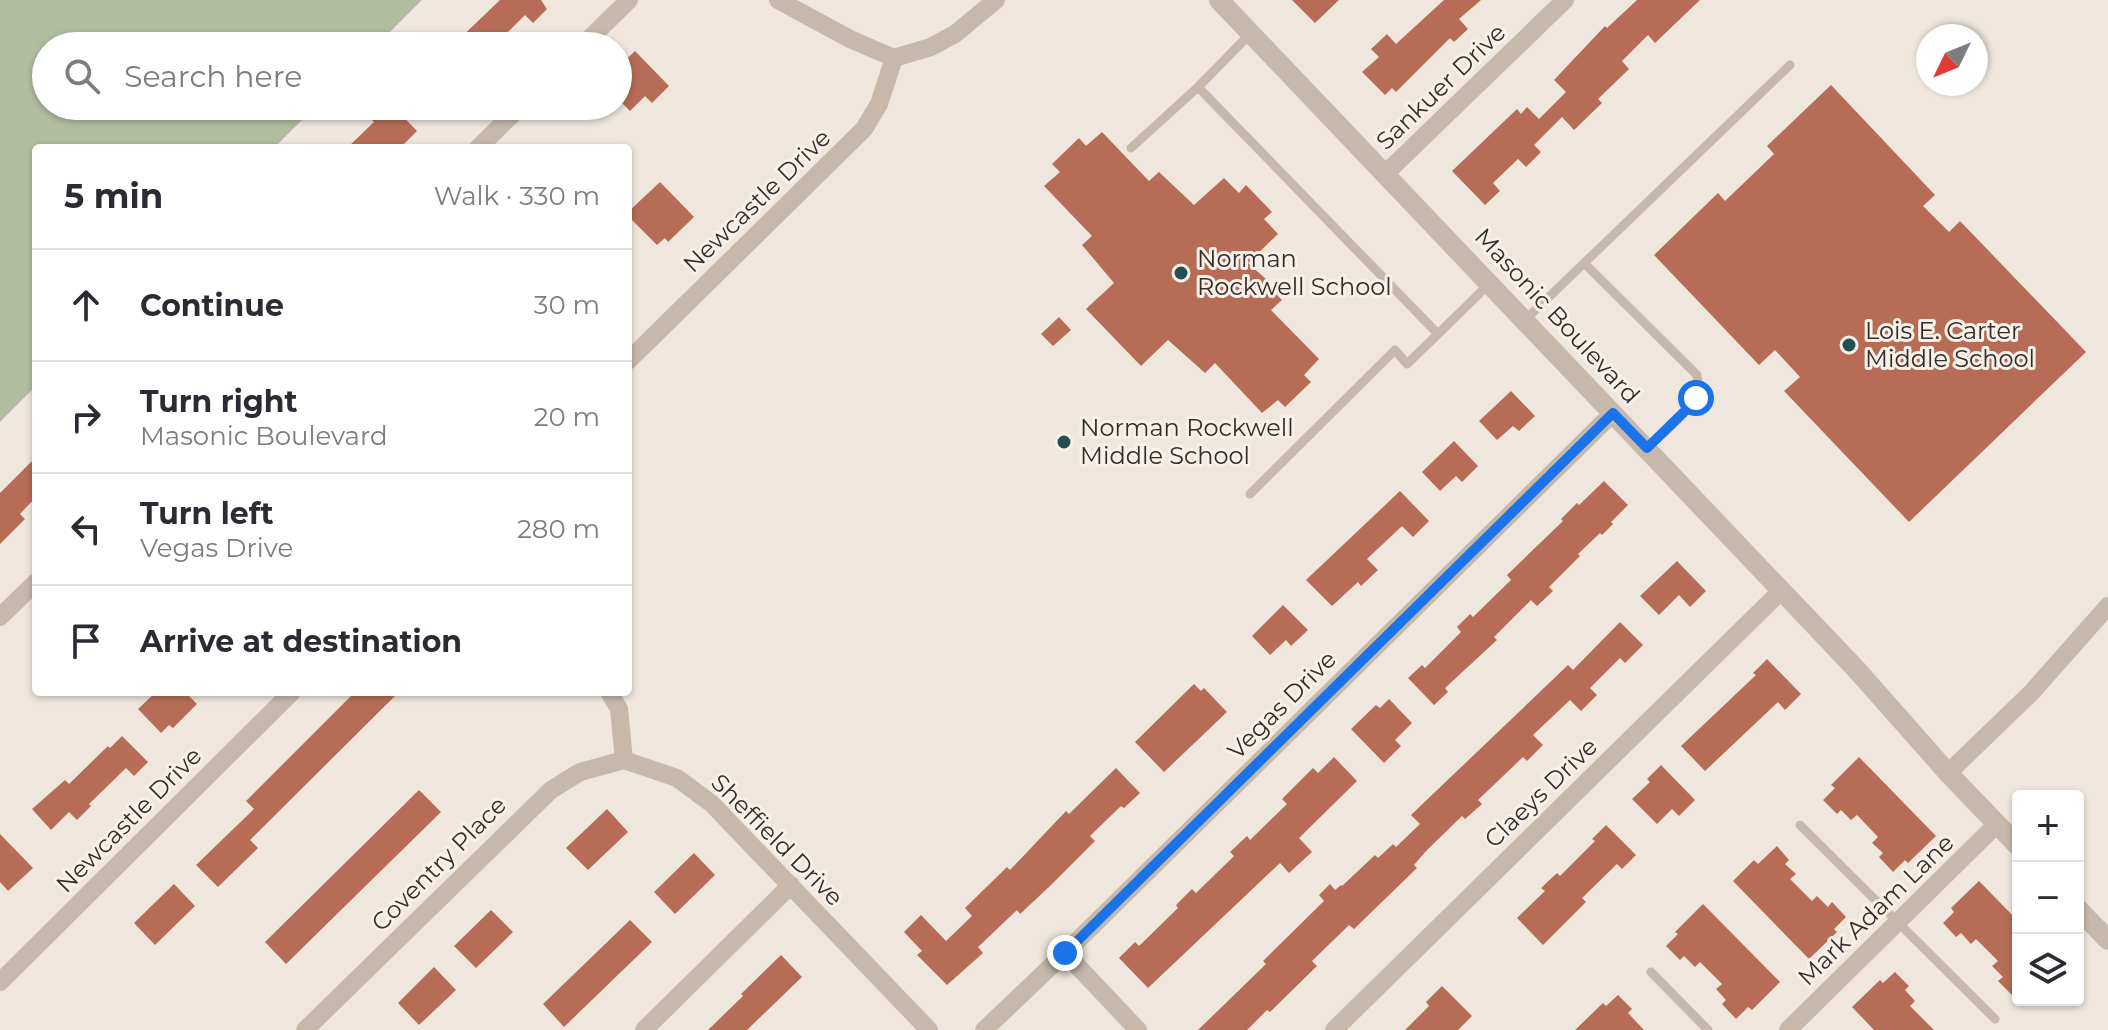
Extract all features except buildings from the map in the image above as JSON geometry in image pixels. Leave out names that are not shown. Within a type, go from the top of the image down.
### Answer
[{"type":"street","points":[[596,32],[629,0]]},
{"type":"street","points":[[778,0],[850,39],[894,58],[931,47],[955,34],[996,0]]},
{"type":"street","name":"Masonic Boulevard","points":[[1219,0],[1856,669],[2012,840]]},
{"type":"street","name":"Sankuer Drive","points":[[1385,174],[1565,0]]},
{"type":"street","name":"Newcastle Drive","points":[[632,357],[864,129],[879,104],[894,58]]},
{"type":"street","points":[[482,144],[507,120]]},
{"type":"street","name":"Vegas Drive","points":[[984,1030],[1613,413]]},
{"type":"street","points":[[0,617],[32,586]]},
{"type":"street","name":"Claeys Drive","points":[[1334,1030],[1781,591]]},
{"type":"street","points":[[1948,773],[2031,693],[2108,606]]},
{"type":"street","name":"Newcastle Drive","points":[[0,982],[288,696]]},
{"type":"street","points":[[611,696],[619,709],[623,728],[624,760]]},
{"type":"street","name":"Sheffield Drive","points":[[624,760],[677,778],[694,789],[741,831],[929,1030]]},
{"type":"street","name":"Coventry Place","points":[[305,1030],[551,790],[580,772],[624,760]]},
{"type":"street","name":"Mark Adam Lane","points":[[1788,1030],[1997,824]]},
{"type":"street","points":[[644,1030],[791,885]]},
{"type":"street","points":[[2084,915],[2107,937]]},
{"type":"street","points":[[1065,953],[1138,1030]]},
{"type":"lane","points":[[1131,148],[1251,34]]},
{"type":"lane","points":[[1525,320],[1790,65]]},
{"type":"lane","points":[[1198,87],[1438,334]]},
{"type":"lane","points":[[1584,263],[1697,375],[1699,386],[1696,398],[1647,448]]},
{"type":"lane","points":[[1250,494],[1395,350],[1407,364],[1490,283]]},
{"type":"lane","points":[[1800,825],[1995,1019]]},
{"type":"lane","points":[[1651,972],[1708,1030]]},
{"type":"green space","points":[[0,0],[422,0],[390,32],[32,32],[32,120],[302,120],[278,144],[32,144],[32,390],[0,422]]},
{"type":"place","name":"Norman Rockwell School","points":[[1181,273]]},
{"type":"place","name":"Lois E. Carter Middle School","points":[[1849,345]]},
{"type":"place","name":"Norman Rockwell Middle School","points":[[1064,442]]},
{"type":"route","points":[[1065,953],[1613,413],[1647,448],[1696,398]]}]
